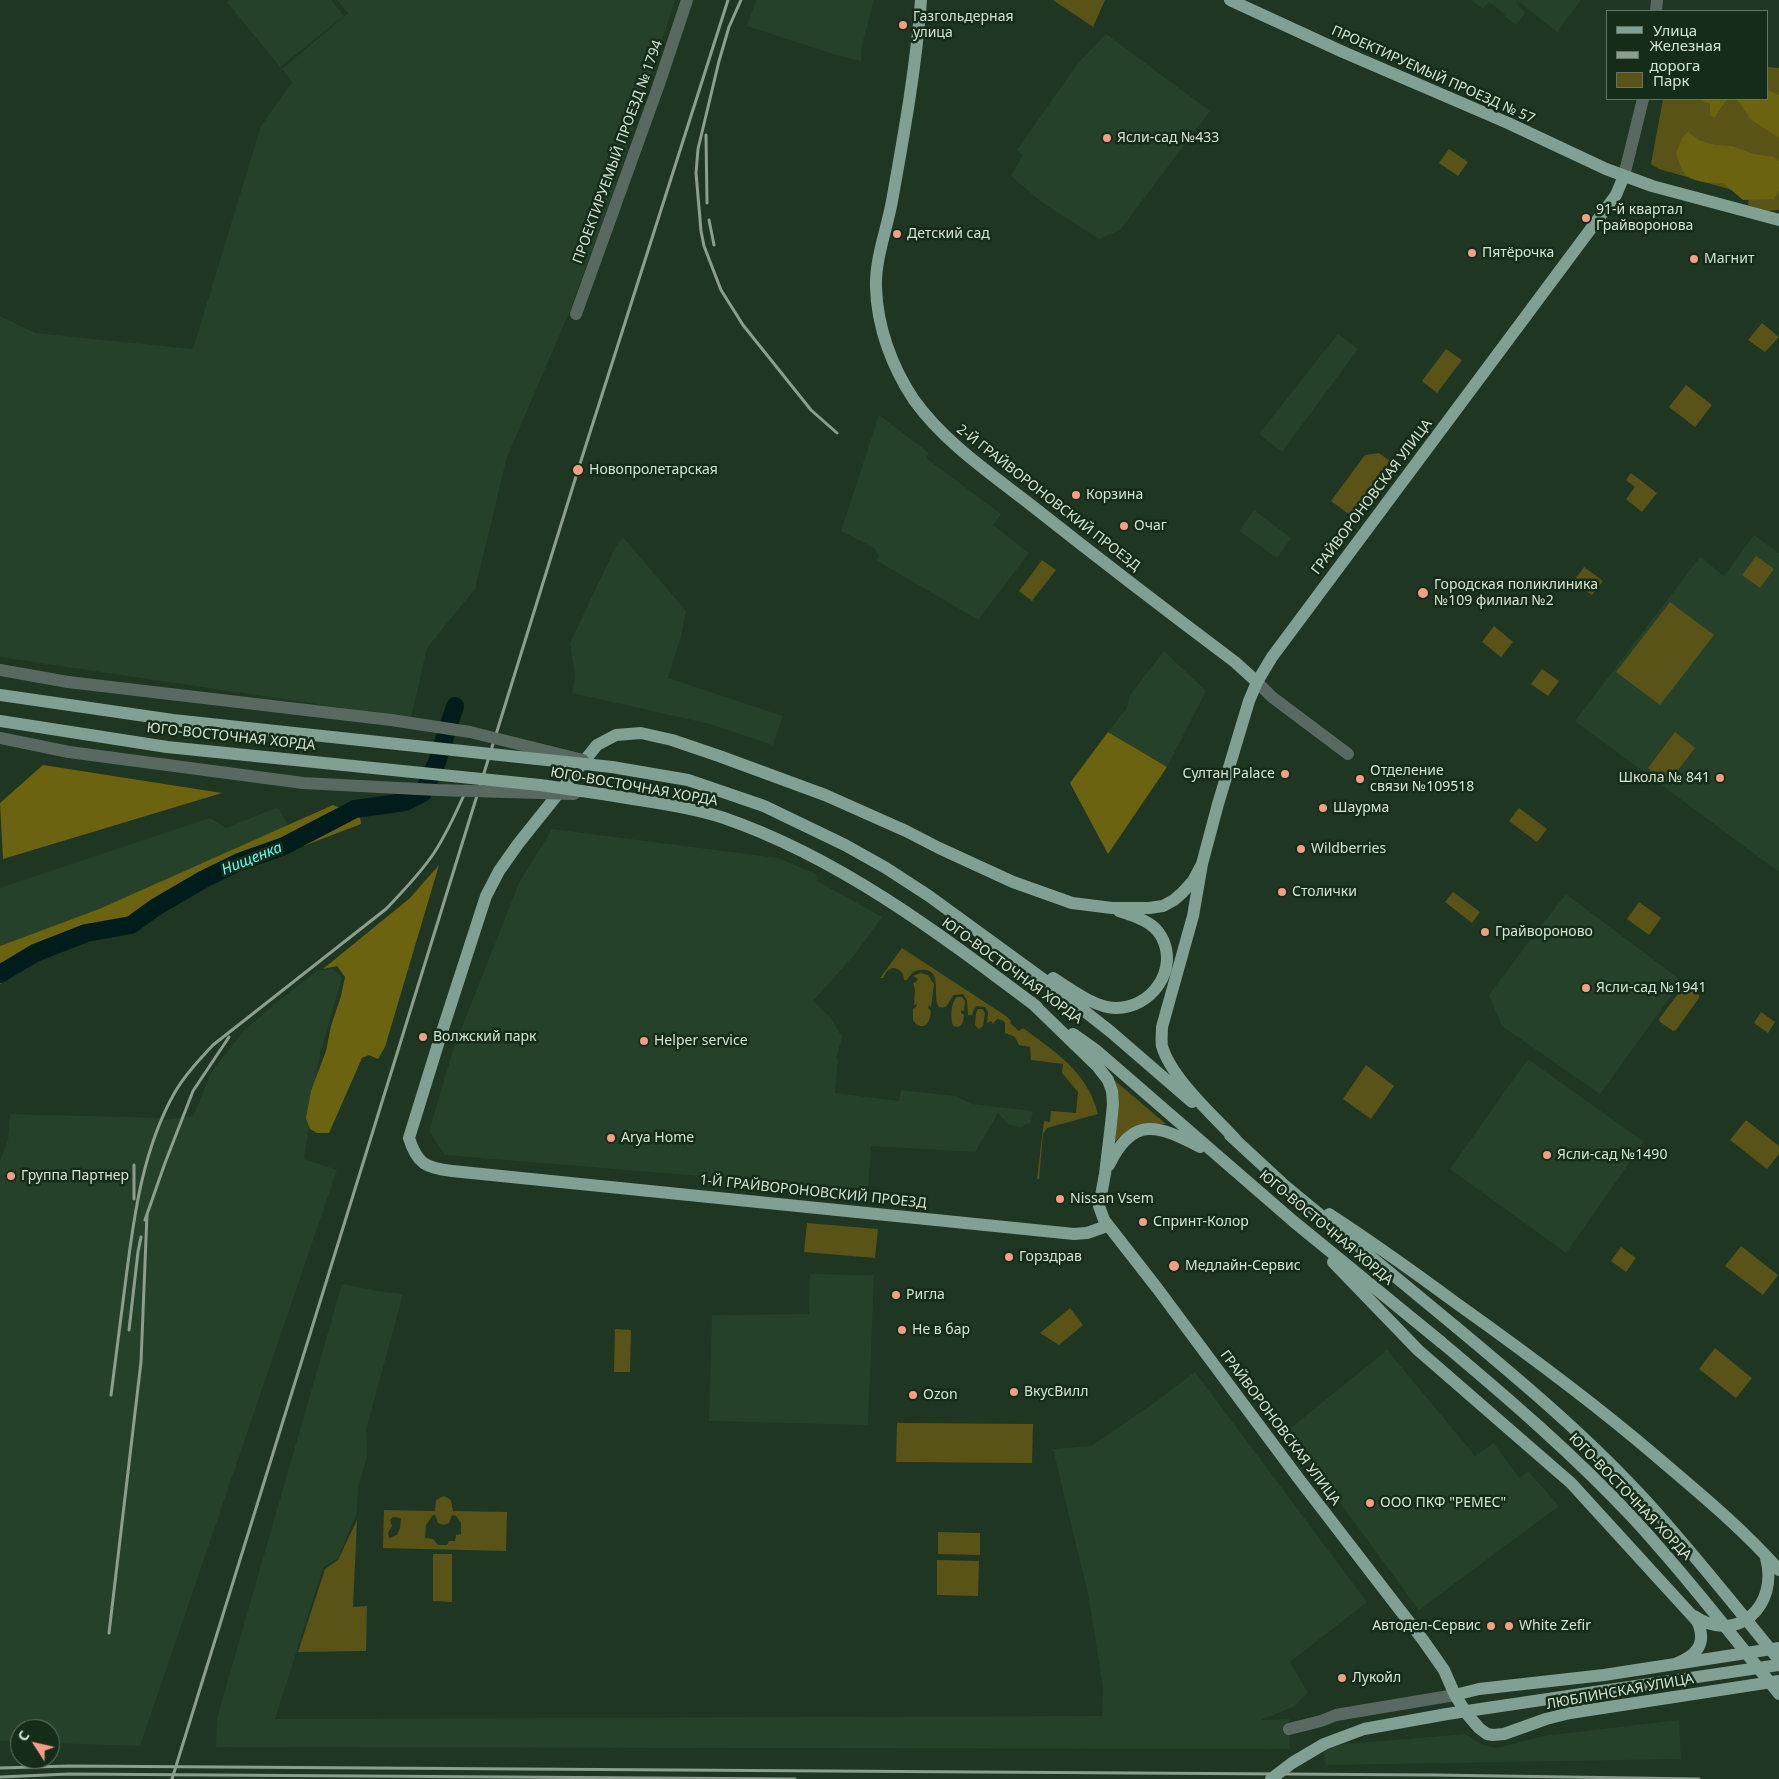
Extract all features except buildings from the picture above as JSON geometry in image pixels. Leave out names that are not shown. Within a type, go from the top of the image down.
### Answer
[{"type":"main road","name":"2-Й ГРАЙВОРОНОВСКИЙ ПРОЕЗД","points":[[921,0],[919,32],[904,131],[889,216],[880,251],[876,286],[880,322],[887,348],[901,378],[915,400],[949,440],[1058,527],[1235,662],[1257,682]]},
{"type":"main road","points":[[919,32],[928,0]]},
{"type":"main road","name":"ПРОЕКТИРУЕМЫЙ ПРОЕЗД № 57","points":[[1230,0],[1624,176],[1652,186],[1779,220]]},
{"type":"main road","name":"ГРАЙВОРОНОВСКАЯ УЛИЦА","points":[[1202,864],[1245,716],[1257,682],[1272,657],[1616,195],[1624,176]]},
{"type":"main road","name":"ЮГО-ВОСТОЧНАЯ ХОРДА","points":[[0,695],[173,720],[612,767],[688,780],[764,806],[807,825],[886,868],[929,896],[1111,1032],[1236,1140],[1283,1184],[1518,1379],[1588,1443],[1647,1502],[1779,1660]]},
{"type":"main road","name":"ЮГО-ВОСТОЧНАЯ ХОРДА","points":[[0,721],[167,747],[540,785],[680,808],[722,818],[763,834],[803,852],[853,879],[909,914],[1097,1051],[1293,1221],[1504,1394],[1574,1458],[1634,1519],[1691,1584],[1779,1694]]},
{"type":"main road","name":"1-Й ГРАЙВОРОНОВСКИЙ ПРОЕЗД","points":[[1107,1226],[1087,1233],[1074,1234],[436,1169],[422,1164],[414,1152],[410,1138],[486,896],[518,844],[597,745],[616,735],[641,733],[672,740],[712,753],[825,795],[906,830],[939,848],[1013,882],[1072,903],[1112,908]]},
{"type":"main road","points":[[1112,908],[1163,906],[1182,893],[1193,881],[1202,864]]},
{"type":"main road","points":[[1202,864],[1193,916],[1162,1027],[1162,1044],[1166,1057],[1175,1071],[1236,1140]]},
{"type":"main road","points":[[991,941],[1085,998],[1116,1008],[1132,1005],[1146,999],[1162,980],[1166,969],[1167,957],[1165,946],[1161,935],[1152,926],[1112,908]]},
{"type":"main road","points":[[1031,1002],[1098,1067],[1108,1080],[1112,1091],[1113,1104],[1105,1174]]},
{"type":"main road","points":[[1105,1174],[1116,1150],[1124,1140],[1132,1134],[1143,1130],[1154,1129],[1181,1137],[1221,1158]]},
{"type":"main road","name":"ГРАЙВОРОНОВСКАЯ УЛИЦА","points":[[1105,1174],[1099,1206],[1107,1226],[1131,1252],[1299,1479],[1424,1640],[1444,1670],[1455,1696]]},
{"type":"main road","points":[[1283,1184],[1364,1236],[1560,1377],[1703,1496],[1760,1549],[1779,1570]]},
{"type":"main road","points":[[1293,1221],[1418,1350],[1571,1482],[1698,1621],[1702,1638],[1699,1647],[1686,1660],[1675,1664]]},
{"type":"main road","points":[[1692,1615],[1713,1626],[1729,1627],[1745,1622],[1758,1613],[1768,1599],[1772,1583],[1770,1567],[1760,1549]]},
{"type":"main road","name":"ЛЮБЛИНСКАЯ УЛИЦА","points":[[1779,1648],[1604,1675],[1479,1689],[1455,1696],[1474,1724],[1483,1732],[1493,1735],[1504,1734],[1546,1719],[1570,1713],[1779,1681]]},
{"type":"main road","points":[[1271,1779],[1292,1763],[1324,1744],[1364,1729],[1448,1714],[1779,1664]]},
{"type":"street","name":"ПРОЕКТИРУЕМЫЙ ПРОЕЗД № 1794","points":[[576,314],[658,87],[687,0]]},
{"type":"street","points":[[1624,176],[1643,100]]},
{"type":"street","points":[[0,670],[68,682],[381,719],[461,731],[612,767]]},
{"type":"street","points":[[1257,682],[1272,697],[1348,754]]},
{"type":"street","points":[[0,738],[68,752],[303,783],[609,795]]},
{"type":"street","name":"ЛЮБЛИНСКАЯ УЛИЦА","points":[[1289,1729],[1336,1715],[1455,1696]]},
{"type":"shaded area","points":[[230,0],[331,0],[344,16],[280,67],[227,2]]},
{"type":"shaded area","points":[[337,0],[675,0],[608,207],[569,313],[507,457],[475,589],[427,648],[411,718],[0,657],[0,316],[35,333],[193,349],[261,126],[292,82],[282,69],[348,13]]},
{"type":"shaded area","points":[[756,0],[874,0],[862,45],[861,61],[833,54],[747,26]]},
{"type":"shaded area","points":[[1471,0],[1581,0],[1557,32],[1518,1],[1516,4],[1526,12],[1516,25],[1489,2],[1483,9]]},
{"type":"shaded area","name":"Ясли-сад №433","points":[[1106,34],[1210,111],[1120,230],[1099,239],[1043,203],[1011,176],[1023,155],[1017,150],[1078,63]]},
{"type":"shaded area","points":[[1769,90],[1779,95],[1779,138],[1750,119],[1736,100],[1769,100]]},
{"type":"shaded area","points":[[1701,100],[1728,100],[1714,118],[1710,115],[1710,104]]},
{"type":"shaded area","points":[[1688,132],[1699,140],[1715,145],[1731,146],[1754,154],[1774,157],[1779,161],[1779,191],[1774,199],[1743,200],[1723,183],[1702,182],[1692,179],[1684,173],[1676,153],[1682,138]]},
{"type":"shaded area","points":[[1338,334],[1358,349],[1282,452],[1259,434]]},
{"type":"shaded area","points":[[879,415],[929,453],[926,458],[1001,514],[993,525],[1029,553],[978,620],[876,560],[879,556],[874,548],[841,531]]},
{"type":"shaded area","points":[[1254,510],[1291,538],[1277,558],[1239,531]]},
{"type":"shaded area","points":[[1754,535],[1779,553],[1779,872],[1575,721],[1700,557],[1724,576]]},
{"type":"shaded area","points":[[623,537],[686,611],[681,636],[668,678],[783,716],[773,745],[710,724],[572,693],[575,675],[570,643],[616,546]]},
{"type":"shaded area","points":[[1164,651],[1206,691],[1167,767],[1108,732],[1127,708],[1130,695]]},
{"type":"shaded area","points":[[1108,732],[1167,767],[1108,854],[1070,783]]},
{"type":"shaded area","points":[[43,765],[222,793],[3,859],[0,803]]},
{"type":"shaded area","points":[[333,805],[360,816],[361,824],[233,873],[36,962],[0,984],[0,946],[99,909]]},
{"type":"shaded area","points":[[278,807],[288,826],[99,909],[0,946],[0,888],[210,818],[226,828]]},
{"type":"shaded area","points":[[552,829],[778,858],[816,874],[817,881],[882,917],[856,953],[813,1001],[830,1017],[842,1037],[836,1059],[838,1059],[835,1093],[899,1101],[901,1090],[955,1096],[972,1104],[1033,1111],[1031,1122],[1021,1127],[1009,1125],[998,1113],[975,1152],[871,1146],[868,1190],[445,1155],[429,1131],[454,1047],[519,883]]},
{"type":"shaded area","points":[[439,865],[385,1047],[378,1059],[369,1055],[362,1058],[329,1133],[317,1133],[310,1129],[306,1118],[311,1091],[326,1051],[345,977],[337,966],[323,969],[410,898]]},
{"type":"shaded area","name":"Ясли-сад №1941","points":[[1566,894],[1682,981],[1600,1094],[1502,1026],[1489,995],[1530,940],[1536,939],[1541,933],[1541,926]]},
{"type":"shaded area","points":[[333,969],[342,977],[319,1058],[304,1159],[337,1170],[140,1746],[60,1743],[60,1719],[10,1719],[10,1742],[0,1741],[0,1161],[8,1140],[10,1114],[159,1118],[165,1120],[193,1116],[212,1071],[243,1032],[277,1002],[317,971]]},
{"type":"shaded area","name":"Ясли-сад №1490","points":[[1528,1059],[1644,1142],[1566,1253],[1450,1169]]},
{"type":"shaded area","points":[[810,1274],[874,1275],[868,1425],[709,1421],[712,1315],[809,1314]]},
{"type":"shaded area","points":[[342,1284],[403,1294],[366,1430],[367,1457],[358,1487],[357,1513],[338,1558],[323,1568],[275,1719],[1102,1716],[1103,1687],[1088,1594],[1053,1449],[1091,1446],[1195,1372],[1367,1602],[1290,1662],[1308,1693],[1293,1707],[1261,1720],[1289,1719],[1290,1749],[216,1747],[217,1718]]},
{"type":"shaded area","points":[[1387,1350],[1475,1456],[1494,1443],[1519,1478],[1528,1471],[1559,1506],[1419,1610],[1287,1431]]},
{"type":"shaded area","points":[[1679,1720],[1681,1759],[1326,1765],[1322,1746],[1466,1734],[1482,1745],[1498,1748],[1543,1736]]},
{"type":"green space","points":[[1053,0],[1105,0],[1093,27]]},
{"type":"green space","points":[[1769,67],[1779,68],[1779,210],[1763,211],[1748,205],[1749,195],[1659,169],[1651,164],[1663,100],[1769,100]]},
{"type":"green space","points":[[1449,149],[1468,162],[1458,176],[1439,163]]},
{"type":"green space","points":[[1762,323],[1779,337],[1765,352],[1748,340]]},
{"type":"green space","points":[[1446,349],[1462,360],[1437,393],[1422,381]]},
{"type":"green space","points":[[1686,385],[1712,405],[1695,427],[1669,407]]},
{"type":"green space","points":[[1379,453],[1390,461],[1350,515],[1331,501],[1365,455]]},
{"type":"green space","points":[[1631,473],[1657,493],[1642,512],[1626,499],[1635,487],[1626,480]]},
{"type":"green space","points":[[1756,556],[1774,569],[1760,588],[1742,575]]},
{"type":"green space","points":[[1042,560],[1056,570],[1032,601],[1019,591]]},
{"type":"green space","points":[[1584,567],[1603,581],[1592,595],[1573,582]]},
{"type":"green space","points":[[1670,602],[1714,635],[1660,705],[1616,672]]},
{"type":"green space","points":[[1494,626],[1513,642],[1501,657],[1482,642]]},
{"type":"green space","points":[[1542,669],[1559,681],[1548,696],[1531,684]]},
{"type":"green space","points":[[1675,732],[1695,748],[1668,783],[1648,768]]},
{"type":"green space","points":[[1519,808],[1547,829],[1537,842],[1509,821]]},
{"type":"green space","points":[[1453,892],[1480,912],[1472,923],[1445,902]]},
{"type":"green space","points":[[1639,902],[1661,918],[1649,935],[1627,919]]},
{"type":"green space","points":[[902,948],[1006,1016],[1011,1021],[1010,1023],[1019,1031],[1023,1028],[1047,1046],[1069,1064],[1086,1086],[1098,1114],[1047,1128],[1043,1134],[1039,1179],[1037,1179],[1044,1121],[1050,1122],[1051,1111],[1076,1113],[1078,1092],[1062,1073],[1063,1064],[1031,1060],[1030,1047],[1019,1045],[1015,1037],[1005,1033],[1005,1023],[1002,1020],[997,1019],[993,1024],[991,1021],[987,1023],[988,1012],[985,1007],[977,1006],[972,1015],[968,1015],[967,1000],[963,994],[954,995],[947,1006],[939,1007],[936,996],[935,977],[927,970],[915,971],[907,980],[904,980],[901,971],[892,968],[887,971],[883,978],[880,978]]},
{"type":"green space","points":[[920,973],[928,975],[934,984],[931,1007],[929,1005],[928,1008],[931,1011],[930,1018],[927,1024],[923,1026],[916,1024],[913,1020],[913,1009],[917,1004],[914,1005],[915,990],[913,983],[918,979],[913,976]]},
{"type":"green space","points":[[1684,986],[1699,995],[1699,998],[1676,1030],[1673,1031],[1660,1022],[1659,1019]]},
{"type":"green space","points":[[957,997],[962,997],[965,1001],[964,1011],[961,1010],[961,1013],[964,1015],[963,1022],[957,1027],[953,1026],[951,1015],[953,1003]]},
{"type":"green space","points":[[978,1009],[982,1009],[985,1013],[983,1026],[979,1029],[975,1025]]},
{"type":"green space","points":[[1761,1012],[1775,1022],[1768,1033],[1754,1023]]},
{"type":"green space","points":[[1366,1065],[1394,1086],[1371,1119],[1343,1099]]},
{"type":"green space","points":[[1113,1079],[1166,1124],[1150,1125],[1135,1129],[1121,1136],[1111,1147]]},
{"type":"green space","points":[[1746,1120],[1779,1146],[1779,1154],[1767,1169],[1730,1140]]},
{"type":"green space","points":[[807,1223],[878,1229],[875,1258],[804,1252]]},
{"type":"green space","points":[[1741,1246],[1778,1275],[1763,1295],[1725,1266]]},
{"type":"green space","points":[[1621,1247],[1636,1258],[1626,1272],[1611,1261]]},
{"type":"green space","points":[[1070,1308],[1083,1325],[1059,1345],[1040,1333]]},
{"type":"green space","points":[[615,1329],[631,1330],[630,1372],[614,1372]]},
{"type":"green space","points":[[1715,1348],[1752,1378],[1736,1398],[1699,1369]]},
{"type":"green space","points":[[897,1423],[1033,1424],[1032,1463],[896,1462]]},
{"type":"green space","points":[[444,1496],[451,1500],[453,1511],[507,1512],[506,1551],[383,1548],[384,1510],[435,1511],[436,1500]],"holes":[[[435,1515],[438,1523],[444,1525],[449,1523],[452,1515],[456,1516],[461,1523],[461,1534],[456,1535],[455,1541],[449,1541],[447,1545],[438,1545],[433,1539],[425,1538],[426,1525]],[[393,1517],[401,1518],[400,1528],[397,1535],[389,1538],[388,1533],[392,1526],[390,1520]]]},
{"type":"green space","points":[[357,1520],[353,1607],[367,1606],[366,1651],[298,1652],[325,1569],[338,1560]]},
{"type":"green space","points":[[938,1532],[980,1533],[980,1555],[938,1554]]},
{"type":"green space","points":[[433,1554],[452,1554],[452,1602],[433,1601]]},
{"type":"green space","points":[[937,1560],[979,1561],[978,1596],[937,1595]]},
{"type":"waterway","name":"Нищенка","points":[[0,974],[35,953],[86,933],[131,925],[156,907],[204,879],[239,862],[284,846],[355,809],[405,802],[423,793],[437,762],[455,706]]},
{"type":"railway","points":[[172,1779],[578,470],[728,0]]},
{"type":"railway","points":[[741,0],[729,27],[719,61],[698,149],[696,173],[704,246],[721,290],[743,325],[811,410],[837,433]]},
{"type":"railway","points":[[706,135],[707,203]]},
{"type":"railway","points":[[709,220],[714,245]]},
{"type":"railway","points":[[111,1395],[129,1254],[142,1182],[155,1136],[175,1092],[197,1062],[213,1045],[386,909],[434,853],[452,822],[467,788]]},
{"type":"railway","points":[[145,1220],[193,1091],[229,1037]]},
{"type":"railway","points":[[134,1165],[134,1199]]},
{"type":"railway","points":[[109,1633],[141,1362],[147,1214]]},
{"type":"railway","points":[[129,1330],[141,1237]]},
{"type":"railway","points":[[0,1768],[69,1766],[1434,1775],[1699,1779]]},
{"type":"railway","points":[[0,1777],[69,1774],[795,1779]]},
{"type":"place","name":"Газгольдерная улица","points":[[903,25]]},
{"type":"place","name":"Ясли-сад №433","points":[[1107,138]]},
{"type":"place","name":"91-й квартал Грайворонова","points":[[1586,218]]},
{"type":"place","name":"Детский сад","points":[[897,234]]},
{"type":"place","name":"Пятёрочка","points":[[1472,253]]},
{"type":"place","name":"Магнит","points":[[1694,259]]},
{"type":"place","name":"Новопролетарская","points":[[578,470]]},
{"type":"place","name":"Корзина","points":[[1076,495]]},
{"type":"place","name":"Очаг","points":[[1124,526]]},
{"type":"place","name":"Городская поликлиника №109 филиал №2","points":[[1423,593]]},
{"type":"place","name":"Султан Palace","points":[[1285,774]]},
{"type":"place","name":"Школа № 841","points":[[1720,778]]},
{"type":"place","name":"Отделение связи №109518","points":[[1360,779]]},
{"type":"place","name":"Шаурма","points":[[1323,808]]},
{"type":"place","name":"Wildberries","points":[[1301,849]]},
{"type":"place","name":"Столички","points":[[1282,892]]},
{"type":"place","name":"Грайвороново","points":[[1485,932]]},
{"type":"place","name":"Ясли-сад №1941","points":[[1586,988]]},
{"type":"place","name":"Волжский парк","points":[[423,1037]]},
{"type":"place","name":"Helper service","points":[[644,1041]]},
{"type":"place","name":"Arya Home","points":[[611,1138]]},
{"type":"place","name":"Ясли-сад №1490","points":[[1547,1155]]},
{"type":"place","name":"Группа Партнер","points":[[11,1176]]},
{"type":"place","name":"Nissan Vsem","points":[[1060,1199]]},
{"type":"place","name":"Спринт-Колор","points":[[1143,1222]]},
{"type":"place","name":"Горздрав","points":[[1009,1257]]},
{"type":"place","name":"Медлайн-Сервис","points":[[1174,1266]]},
{"type":"place","name":"Ригла","points":[[896,1295]]},
{"type":"place","name":"Не в бар","points":[[902,1330]]},
{"type":"place","name":"ВкусВилл","points":[[1014,1392]]},
{"type":"place","name":"Ozon","points":[[913,1395]]},
{"type":"place","name":"ООО ПКФ \"РЕМЕС\"","points":[[1370,1503]]},
{"type":"place","name":"Автодел-Сервис","points":[[1491,1626]]},
{"type":"place","name":"White Zefir","points":[[1509,1626]]},
{"type":"place","name":"Лукойл","points":[[1342,1678]]}]
